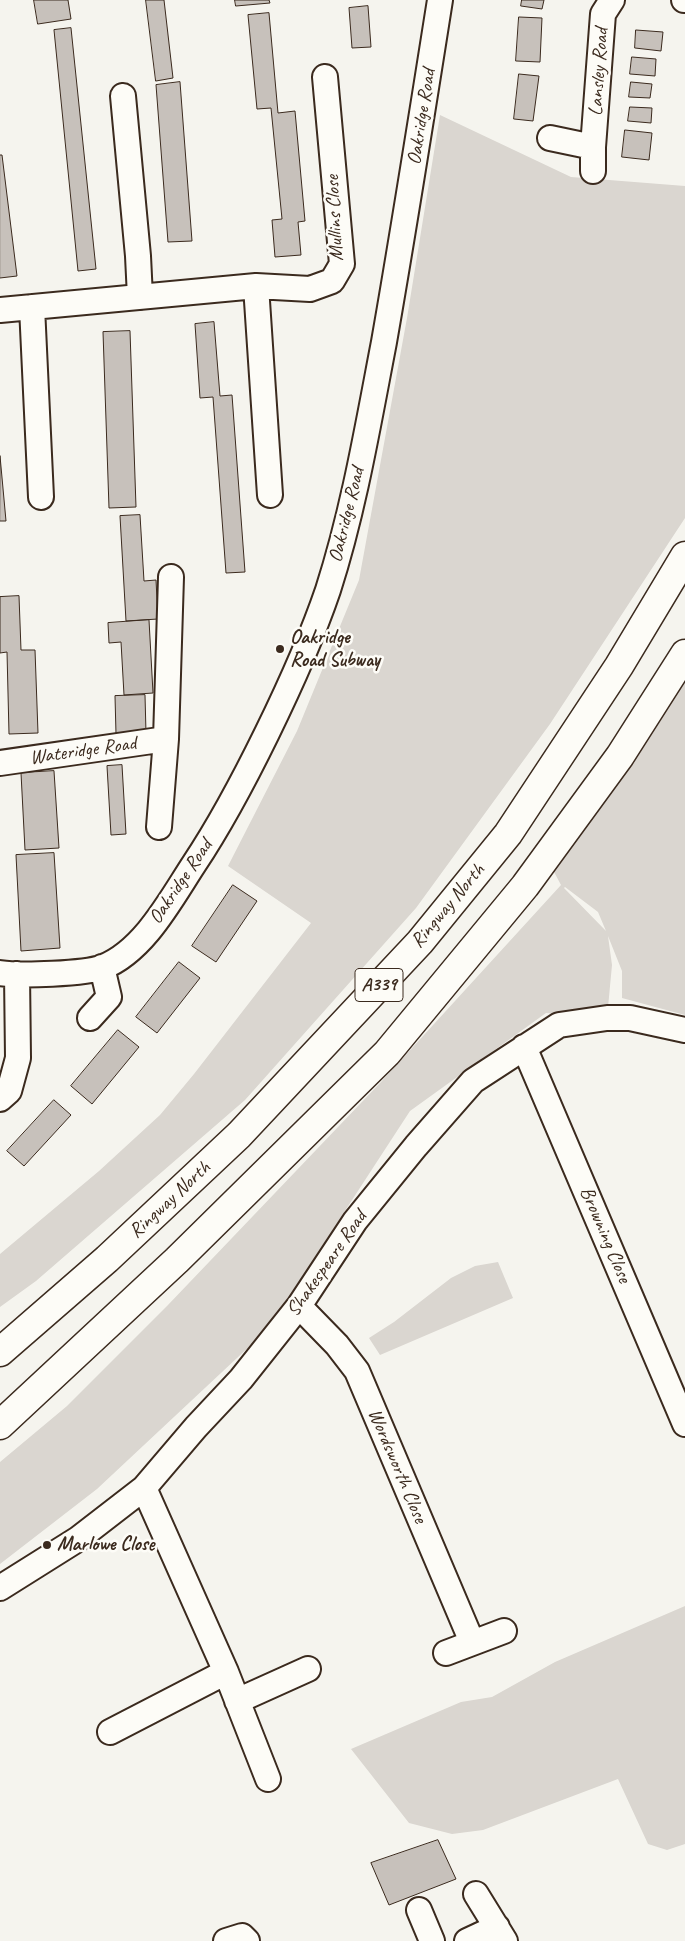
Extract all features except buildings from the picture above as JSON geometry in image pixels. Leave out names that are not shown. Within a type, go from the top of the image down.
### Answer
[{"type":"highway","name":"Ringway North","points":[[0,1352],[107,1259],[240,1135],[420,942],[508,834],[620,666],[685,556]]},
{"type":"highway","name":"A339","points":[[0,1426],[177,1260],[387,1053],[525,886],[620,756],[685,654]]},
{"type":"street","name":"Oakridge Road","points":[[8,974],[69,972],[102,967],[134,946],[159,918],[212,838],[243,782],[298,671],[324,599],[343,538],[367,431],[408,209],[440,0]]},
{"type":"street","name":"Lansley Road","points":[[593,171],[593,147],[603,14],[612,0]]},
{"type":"street","name":"Mullins Close","points":[[0,310],[256,286],[310,289],[332,281],[342,264],[325,77]]},
{"type":"street","points":[[123,96],[140,297]]},
{"type":"street","name":"Lansley Road","points":[[550,138],[593,147]]},
{"type":"street","points":[[256,286],[270,495]]},
{"type":"street","points":[[32,307],[41,497]]},
{"type":"street","name":"Wateridge Road","points":[[158,827],[166,739],[171,577]]},
{"type":"street","name":"Wateridge Road","points":[[0,763],[166,739]]},
{"type":"street","points":[[90,1018],[109,997],[102,967]]},
{"type":"street","points":[[0,1099],[9,1091],[18,1058],[8,974]]},
{"type":"street","name":"Shakespeare Road","points":[[0,1588],[78,1539],[144,1488],[196,1427],[241,1379],[299,1306],[355,1221],[416,1146],[473,1082],[559,1025],[607,1018],[630,1018],[685,1030]]},
{"type":"street","name":"Browning Close","points":[[524,1047],[685,1424]]},
{"type":"street","name":"Wordsworth Close","points":[[299,1306],[337,1345],[357,1371],[472,1642]]},
{"type":"street","points":[[144,1488],[226,1672],[268,1779]]},
{"type":"street","points":[[446,1653],[504,1631]]},
{"type":"street","points":[[236,1701],[308,1669]]},
{"type":"street","points":[[110,1732],[226,1672]]},
{"type":"street","points":[[467,1941],[501,1934],[476,1894]]},
{"type":"street","points":[[419,1910],[432,1941]]},
{"type":"street","points":[[226,1941],[242,1936],[247,1941]]},
{"type":"shaded area","points":[[440,115],[571,177],[685,186],[685,518],[550,724],[416,908],[245,1100],[36,1281],[0,1307],[0,1254],[99,1171],[160,1115],[311,923],[228,866],[297,731],[359,580],[407,318]]},
{"type":"shaded area","points":[[685,676],[685,1015],[622,998],[622,971],[608,936],[612,965],[607,1018],[546,1013],[410,1111],[268,1329],[97,1489],[0,1564],[0,1462],[67,1406],[167,1306],[381,1082],[561,885],[553,870],[642,747]],"holes":[[[565,887],[598,912],[606,931],[564,888]]]},
{"type":"shaded area","points":[[498,1262],[513,1298],[380,1355],[369,1338],[394,1322],[451,1278],[475,1266]]},
{"type":"shaded area","points":[[685,1606],[685,1844],[667,1850],[648,1844],[618,1779],[483,1830],[452,1834],[409,1823],[351,1749],[461,1702],[492,1697],[555,1662]]},
{"type":"place","name":"Oakridge Road Subway","points":[[280,649]]},
{"type":"place","name":"Marlowe Close","points":[[47,1545]]}]
